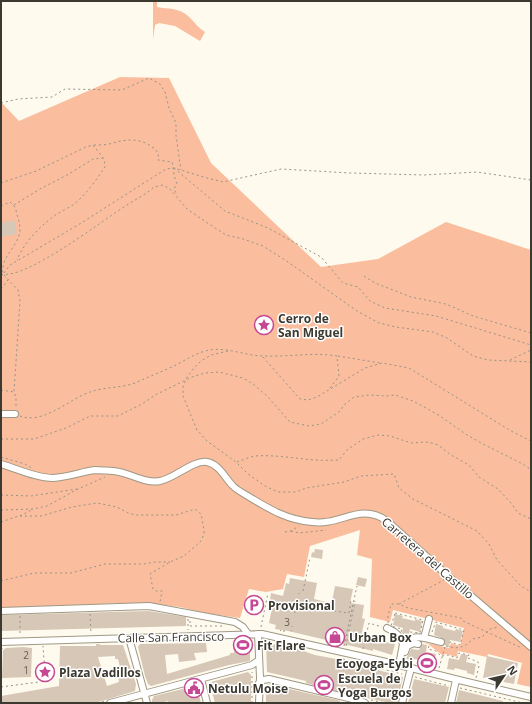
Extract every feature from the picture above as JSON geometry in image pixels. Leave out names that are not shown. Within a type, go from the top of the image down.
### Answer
[{"type":"street","points":[[1,414],[15,414]]},
{"type":"street","name":"Carretera del Castillo","points":[[1,464],[48,478],[96,470],[116,471],[144,480],[161,481],[201,462],[209,462],[218,467],[234,487],[270,510],[291,518],[313,523],[324,522],[360,513],[379,515],[531,647]]},
{"type":"street","points":[[1,612],[137,606],[160,607],[235,622],[243,627],[248,634]]},
{"type":"street","points":[[424,638],[426,619]]},
{"type":"street","points":[[388,628],[399,636],[404,644]]},
{"type":"street","points":[[258,634],[259,703]]},
{"type":"street","name":"Calle San Francisco","points":[[1,642],[258,634],[344,649],[362,656],[531,697]]},
{"type":"street","points":[[392,636],[400,643],[398,665]]},
{"type":"street","points":[[398,665],[404,644],[410,638],[419,637],[443,644]]},
{"type":"street","points":[[129,638],[147,703]]},
{"type":"street","points":[[398,665],[406,646],[414,643],[418,644]]},
{"type":"street","points":[[362,656],[364,649]]},
{"type":"street","points":[[107,702],[144,694],[252,665],[259,660]]},
{"type":"street","points":[[402,703],[411,668]]},
{"type":"street","points":[[201,679],[207,703]]},
{"type":"street","points":[[259,683],[263,680],[269,679],[366,701]]},
{"type":"street","points":[[451,703],[456,680]]},
{"type":"path","points":[[1,103],[18,99],[52,97],[65,89],[122,90],[149,78],[160,84],[165,92],[169,108],[176,123],[176,136],[181,170]]},
{"type":"path","points":[[1,183],[36,171],[86,147],[124,140],[140,141],[149,144],[157,151],[159,155],[158,160],[172,162],[174,168],[173,176],[177,183],[174,189],[177,196]]},
{"type":"path","points":[[16,262],[20,252],[29,240],[45,223],[74,204],[89,189],[105,167],[103,158],[93,145]]},
{"type":"path","points":[[14,205],[93,159],[103,158]]},
{"type":"path","points":[[174,168],[225,211],[268,228],[321,257],[343,283],[358,287],[370,301],[385,308],[436,316],[531,344]]},
{"type":"path","points":[[1,277],[10,265],[78,225],[166,169],[174,168],[223,182],[281,169],[424,175],[477,172],[531,180]]},
{"type":"path","points":[[3,274],[9,274],[27,268],[50,257],[154,187],[163,185],[177,196],[186,209],[226,235],[263,246],[357,311],[379,323],[433,332],[447,338],[473,356],[488,360],[531,362]]},
{"type":"path","points":[[1,206],[10,202],[14,205],[19,221],[20,231],[18,238],[4,262],[2,269],[3,274]]},
{"type":"path","points":[[1,273],[18,290],[20,301],[14,392],[16,398],[15,414],[24,417],[36,417],[51,413],[90,392],[132,384],[198,354],[209,350],[220,349],[263,356],[316,354],[337,356],[409,368],[511,431],[531,441]]},
{"type":"path","points":[[364,276],[386,288],[411,297],[446,304],[473,316],[531,332]]},
{"type":"path","points":[[1,289],[8,279]]},
{"type":"path","points":[[509,360],[531,350]]},
{"type":"path","points":[[231,351],[211,355],[201,361],[187,377],[183,387],[183,396],[197,430],[207,441],[236,462],[248,474],[265,486],[278,492],[296,492],[306,488],[344,482],[361,476],[394,474],[399,488],[413,498],[477,531],[489,544],[496,560],[521,586],[531,592]]},
{"type":"path","points":[[263,356],[300,399],[308,400],[364,368],[382,363]]},
{"type":"path","points":[[330,388],[339,376],[337,356]]},
{"type":"path","points":[[1,439],[34,439],[66,428],[90,416],[118,416],[142,404],[157,394],[185,381],[205,373],[219,372],[243,378],[267,396],[290,422],[309,426],[321,424],[340,411],[344,405],[354,397],[369,394],[387,396],[395,395],[413,401],[426,408],[467,435],[523,464],[531,470]]},
{"type":"path","points":[[1,390],[14,392]]},
{"type":"path","points":[[236,462],[253,456],[276,456],[312,460],[339,460],[347,450],[363,439],[378,435],[390,436],[411,443],[425,442],[438,445],[451,455],[469,465],[479,477],[498,489],[518,513],[531,519]]},
{"type":"path","points":[[1,457],[25,464],[35,469]]},
{"type":"path","points":[[1,510],[33,509],[47,506],[78,488],[107,476]]},
{"type":"path","points":[[1,495],[31,496],[78,488]]},
{"type":"path","points":[[19,516],[41,516],[72,507],[97,503],[117,507],[128,513],[136,515],[172,516],[195,509],[201,514],[204,534],[203,537],[194,548],[184,556],[170,562],[150,574],[153,589],[156,591],[162,591],[160,607]]},
{"type":"path","points":[[1,522],[19,516],[33,509]]},
{"type":"path","points":[[291,531],[302,521]]},
{"type":"path","points":[[285,532],[291,531],[299,533],[326,530]]},
{"type":"path","points":[[303,591],[310,558]]},
{"type":"path","points":[[1,581],[34,573],[71,573],[105,564],[170,562]]},
{"type":"path","points":[[399,604],[436,584],[441,583],[449,576]]},
{"type":"path","points":[[344,649],[357,586]]},
{"type":"path","points":[[260,627],[268,593]]},
{"type":"path","points":[[344,649],[351,600]]},
{"type":"path","points":[[350,613],[354,601]]},
{"type":"path","points":[[364,649],[369,623],[388,628],[388,616],[391,604],[399,604],[408,608],[461,618],[463,621],[524,649]]},
{"type":"path","points":[[90,608],[91,634]]},
{"type":"path","points":[[20,611],[20,636]]},
{"type":"path","points":[[334,611],[350,613]]},
{"type":"path","points":[[395,613],[426,619],[420,633],[410,632],[409,637],[400,635],[402,629],[391,626],[395,613]]},
{"type":"path","points":[[188,631],[188,616],[190,617],[190,626],[228,626]]},
{"type":"path","points":[[436,622],[464,630],[460,645],[450,642],[449,647],[455,648],[466,645],[473,639],[482,637],[490,629],[496,628],[504,623]]},
{"type":"path","points":[[437,675],[442,656],[443,644]]},
{"type":"path","points":[[1,687],[39,682],[45,674],[43,645]]},
{"type":"path","points":[[428,649],[436,651],[442,656],[448,655],[457,658],[458,653],[469,655],[468,658],[478,662],[479,666],[474,684]]},
{"type":"path","points":[[252,669],[252,703]]},
{"type":"path","points":[[413,677],[450,686]]},
{"type":"path","points":[[458,688],[523,703]]},
{"type":"path","points":[[366,701],[385,703]]},
{"type":"path","points":[[97,703],[107,702]]},
{"type":"shaded area","points":[[153,1],[157,1],[157,7],[178,10],[185,13],[200,29],[205,32],[200,41],[175,26],[159,23],[155,25],[153,39]]},
{"type":"shaded area","points":[[120,77],[169,78],[211,163],[321,267],[378,259],[446,222],[531,250],[531,687],[517,684],[522,663],[488,654],[487,657],[458,651],[457,657],[446,654],[442,655],[428,644],[418,641],[449,648],[451,643],[460,646],[464,628],[393,610],[390,622],[370,617],[372,559],[357,555],[360,530],[310,546],[304,577],[287,574],[283,589],[266,592],[249,589],[240,618],[155,604],[125,603],[1,608],[1,102],[19,121]]},
{"type":"building","points":[[14,220],[17,234],[1,237],[1,223]]},
{"type":"building","points":[[315,549],[323,550],[322,559],[311,557],[312,552],[314,553]]},
{"type":"building","points":[[358,577],[367,579],[365,587],[356,585]]},
{"type":"building","points":[[290,578],[317,583],[314,599],[326,602],[332,602],[335,586],[353,589],[350,603],[364,605],[362,618],[365,619],[361,636],[378,640],[380,634],[386,636],[385,642],[395,644],[392,655],[373,649],[373,651],[275,629],[276,625],[269,623],[272,608],[269,607],[271,593],[283,596],[286,583],[289,584]]},
{"type":"building","points":[[149,611],[186,617],[186,626],[1,631],[1,615]]},
{"type":"building","points":[[395,614],[403,616],[402,618],[422,621],[420,632],[410,629],[409,635],[404,635],[402,633],[403,628],[393,625]]},
{"type":"building","points":[[436,624],[443,626],[443,628],[463,631],[460,642],[450,640],[449,646],[444,645],[444,639],[434,635]]},
{"type":"building","points":[[233,642],[251,642],[252,649],[250,649],[250,661],[229,665],[151,686],[148,684],[145,676],[138,647],[140,644],[206,643],[207,652],[194,653],[196,660],[179,662],[178,654],[165,655],[167,674],[230,655],[230,653],[234,653]]},
{"type":"building","points":[[266,643],[292,647],[315,655],[347,661],[403,677],[397,703],[390,703],[341,692],[306,683],[306,681],[267,672]]},
{"type":"building","points":[[96,644],[123,645],[136,684],[135,691],[95,703],[1,703],[1,696],[59,686],[60,646],[96,646]],"holes":[[[115,656],[115,659],[118,659],[122,675],[118,676],[119,682],[107,686],[98,657]]]},
{"type":"building","points":[[422,644],[427,645],[426,652],[436,654],[433,665],[426,664],[426,661],[406,659],[411,649],[419,650]]},
{"type":"building","points":[[6,648],[32,648],[31,677],[2,678],[3,650]]},
{"type":"building","points":[[461,654],[468,655],[466,662],[476,664],[474,675],[467,673],[467,671],[455,668],[454,670],[447,669],[449,658],[459,660]]},
{"type":"building","points":[[487,656],[518,663],[514,684],[483,678]]},
{"type":"building","points":[[248,672],[251,675],[251,703],[215,703],[210,684],[211,682]]},
{"type":"building","points":[[414,679],[449,687],[445,703],[408,703]]},
{"type":"building","points":[[267,684],[338,700],[340,703],[266,703]]},
{"type":"building","points":[[195,686],[197,687],[201,703],[168,703],[168,701],[152,703],[154,696]]},
{"type":"building","points":[[459,690],[503,701],[503,703],[456,703]]},
{"type":"place","name":"Cerro de San Miguel","points":[[264,325]]},
{"type":"place","name":"Provisional","points":[[254,605]]},
{"type":"place","name":"Urban Box","points":[[335,637]]},
{"type":"place","name":"Fit Flare","points":[[243,645]]},
{"type":"place","name":"Ecoyoga-Eybi","points":[[427,663]]},
{"type":"place","name":"Plaza Vadillos","points":[[45,672]]},
{"type":"place","name":"Escuela de Yoga Burgos","points":[[324,685]]},
{"type":"place","name":"Netulu Moise","points":[[194,688]]}]
